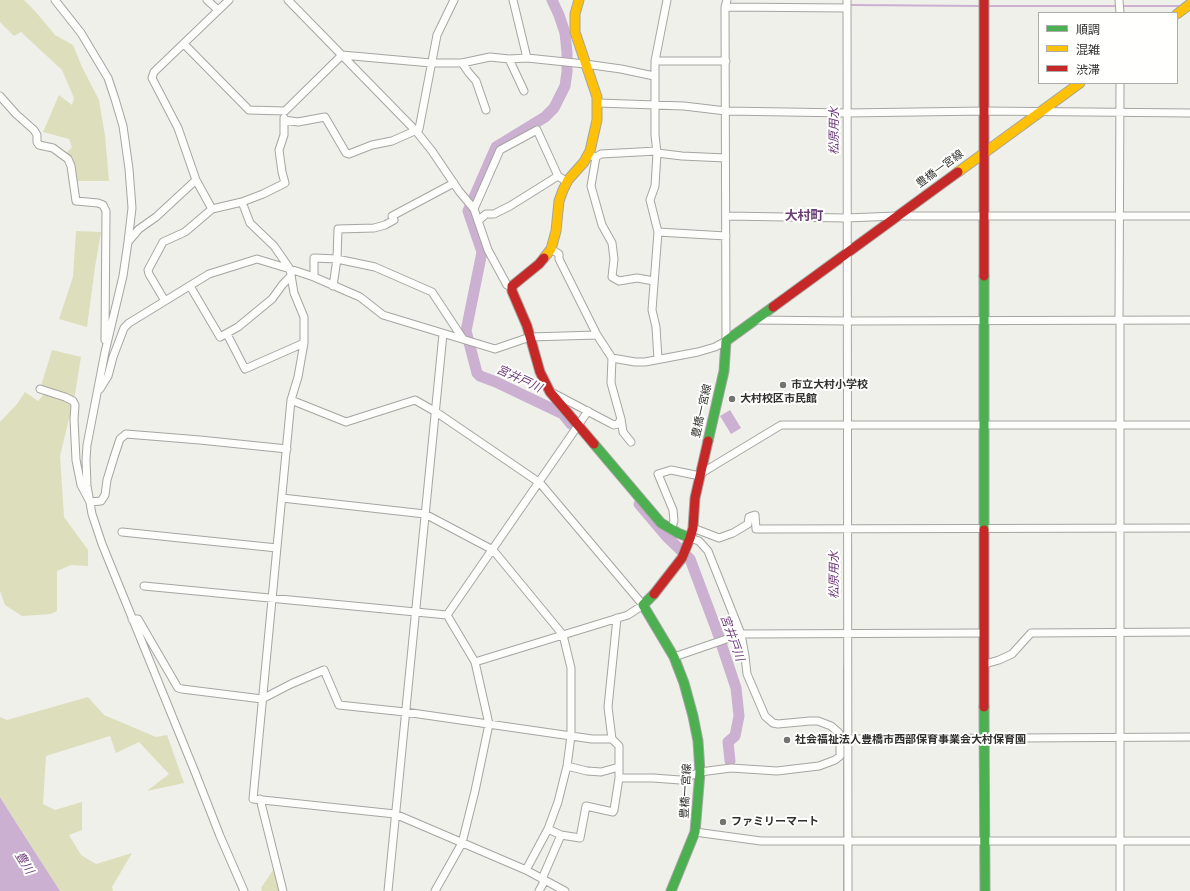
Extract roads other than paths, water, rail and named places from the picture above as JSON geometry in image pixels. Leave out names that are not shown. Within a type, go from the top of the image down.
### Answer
[{"type":"street","points":[[56,0],[81,33],[108,78],[123,126],[129,169],[132,208],[123,276],[87,445],[87,486],[92,514],[102,544],[132,619],[196,772],[220,836],[244,891]]},
{"type":"street","points":[[207,0],[218,10]]},
{"type":"street","points":[[212,210],[196,180],[178,128],[152,78],[154,72],[229,0]]},
{"type":"street","points":[[288,0],[416,131],[432,151],[474,209],[488,250],[507,285],[512,286]]},
{"type":"street","points":[[298,10],[299,0]]},
{"type":"street","points":[[284,120],[298,122],[325,117],[346,153],[349,154],[372,145],[392,141],[419,129],[436,35],[454,0]]},
{"type":"street","points":[[513,0],[527,58]]},
{"type":"street","points":[[579,0],[575,14],[575,32],[598,103],[597,120],[590,150],[591,186],[602,225],[612,243],[614,259],[612,278],[618,281],[637,278],[654,281]]},
{"type":"street","points":[[658,359],[656,327],[652,310],[658,232],[650,200],[655,186],[657,152],[654,106],[655,61],[667,0]]},
{"type":"street","points":[[847,0],[845,218],[848,252],[845,425],[846,633],[844,739],[848,891]]},
{"type":"street","points":[[984,0],[985,891]]},
{"type":"street","points":[[1120,0],[1120,12]]},
{"type":"street","points":[[612,358],[635,362],[658,359],[716,347],[726,341],[726,4],[847,8]]},
{"type":"street","points":[[1178,13],[1190,5]]},
{"type":"street","points":[[184,44],[249,110],[285,111]]},
{"type":"street","points":[[165,301],[148,270],[163,242],[185,232],[212,210],[242,202],[285,183],[282,172],[280,150],[284,135],[285,111],[342,55],[431,63],[462,63],[490,57],[509,59],[527,58],[572,62],[621,69],[654,76]]},
{"type":"street","points":[[509,59],[524,91]]},
{"type":"street","points":[[655,61],[726,61]]},
{"type":"street","points":[[462,63],[476,81],[486,110]]},
{"type":"street","name":"豊橋一宮線","points":[[672,891],[695,832],[700,772],[698,741],[684,683],[674,657],[643,605],[659,589],[682,558],[690,538],[693,528],[695,498],[724,371],[726,341],[1079,84]]},
{"type":"street","points":[[1120,84],[1120,891]]},
{"type":"street","points":[[0,96],[16,114],[34,130],[37,135],[39,145],[53,148],[68,159],[72,166],[76,201],[98,203],[103,205],[106,211],[106,352]]},
{"type":"street","points":[[598,103],[684,106],[726,111],[845,113],[985,111],[1190,113]]},
{"type":"street","points":[[474,209],[500,150],[537,130],[558,176],[567,182]]},
{"type":"street","points":[[512,286],[539,264],[551,248],[556,231],[559,201],[567,182],[591,156],[601,154],[657,152],[725,158]]},
{"type":"street","points":[[479,220],[486,214],[494,214],[510,206],[558,176]]},
{"type":"street","points":[[128,242],[139,229],[156,217],[196,180]]},
{"type":"street","points":[[333,286],[337,259],[338,229],[374,228],[385,226],[394,220],[392,216],[454,183]]},
{"type":"street","points":[[242,202],[250,223],[274,246],[291,273],[294,293],[304,317],[304,343],[298,378],[291,400],[253,799],[395,814],[526,870],[565,891]]},
{"type":"street","points":[[726,216],[845,218],[896,216],[1190,216]]},
{"type":"street","points":[[658,232],[726,236]]},
{"type":"street","points":[[551,248],[559,254],[559,259],[597,335],[612,358],[611,384],[621,419],[623,432],[631,442]]},
{"type":"street","points":[[314,277],[314,258],[337,259],[375,267],[432,292],[464,340]]},
{"type":"street","points":[[97,395],[108,376],[113,357],[124,328],[129,323],[209,274],[257,259],[291,273],[314,277],[360,298],[383,315],[495,350],[530,337],[597,335]]},
{"type":"street","points":[[190,286],[220,337],[238,327],[272,299],[291,273]]},
{"type":"street","points":[[512,286],[513,295],[524,318],[540,372],[550,392],[577,429],[661,523],[671,530],[699,541],[708,551],[741,634],[745,656],[746,674],[765,716],[769,720],[778,724],[818,721],[830,726],[844,739]]},
{"type":"street","points":[[754,320],[1190,320]]},
{"type":"street","points":[[227,334],[244,368],[304,343]]},
{"type":"street","points":[[388,891],[443,334]]},
{"type":"street","points":[[40,389],[73,401],[75,405],[74,419],[76,460],[81,485],[90,502]]},
{"type":"street","points":[[550,392],[614,425],[618,424],[621,419]]},
{"type":"street","points":[[291,400],[346,422],[415,400],[436,412],[540,483],[643,605],[628,615],[475,662]]},
{"type":"street","points":[[447,615],[588,412]]},
{"type":"street","points":[[671,530],[674,522],[673,510],[658,474],[671,470],[700,475],[781,425],[1190,425]]},
{"type":"street","points":[[90,502],[101,501],[105,495],[120,439],[126,434],[287,449]]},
{"type":"street","points":[[282,498],[425,514],[493,550],[563,635],[571,668],[571,736],[567,766],[558,802],[548,829],[526,870]]},
{"type":"street","points":[[693,528],[720,538],[733,533],[748,524],[750,517],[755,515],[756,529],[1190,528]]},
{"type":"street","points":[[122,532],[277,548]]},
{"type":"street","points":[[144,586],[447,615]]},
{"type":"street","points":[[435,891],[462,843],[489,724],[475,662],[447,615]]},
{"type":"street","points":[[548,829],[561,835],[580,838],[586,806],[613,812],[619,778],[619,746],[612,739],[608,707],[617,618]]},
{"type":"street","points":[[132,619],[138,619],[178,688],[262,699],[291,684],[324,670],[339,705],[405,712],[592,739],[612,739]]},
{"type":"street","points":[[985,664],[1012,654],[1031,633],[1190,632]]},
{"type":"street","points":[[674,657],[741,634],[984,633]]},
{"type":"street","points":[[844,739],[1190,737]]},
{"type":"street","points":[[619,778],[680,780],[700,772],[731,768],[777,771],[819,766],[835,760],[840,756],[844,739]]},
{"type":"street","points":[[567,766],[587,771],[601,772],[619,767]]},
{"type":"street","points":[[260,799],[283,891]]},
{"type":"street","points":[[695,832],[761,841],[1190,841]]},
{"type":"street","points":[[539,891],[561,835]]},
{"type":"water","points":[[730,410],[741,428],[731,434],[720,416]]},
{"type":"water","name":"豊川","points":[[0,797],[17,824],[60,891],[0,891]]},
{"type":"waterway","name":"宮井戸川","points":[[552,0],[565,33],[567,52],[565,86],[554,108],[545,117],[496,147],[468,211],[482,252],[466,331],[477,373],[480,376],[496,382],[563,414],[571,424]]},
{"type":"waterway","points":[[851,5],[980,6]]},
{"type":"waterway","points":[[987,6],[1115,6]]},
{"type":"waterway","points":[[1122,6],[1180,6]]},
{"type":"waterway","name":"宮井戸川","points":[[639,504],[667,537],[690,559],[717,631],[736,688],[739,716],[735,736],[728,742],[730,761]]},
{"type":"waterway","name":"松原用水","points":[[844,666],[844,891]]},
{"type":"place","name":"市立大村小学校","points":[[783,385]]},
{"type":"place","name":"大村校区市民館","points":[[732,399]]},
{"type":"place","name":"社会福祉法人豊橋市西部保育事業会大村保育園","points":[[787,740]]},
{"type":"place","name":"ファミリーマート","points":[[723,822]]},
{"type":"district","name":"大村町","points":[[804,216]]}]
